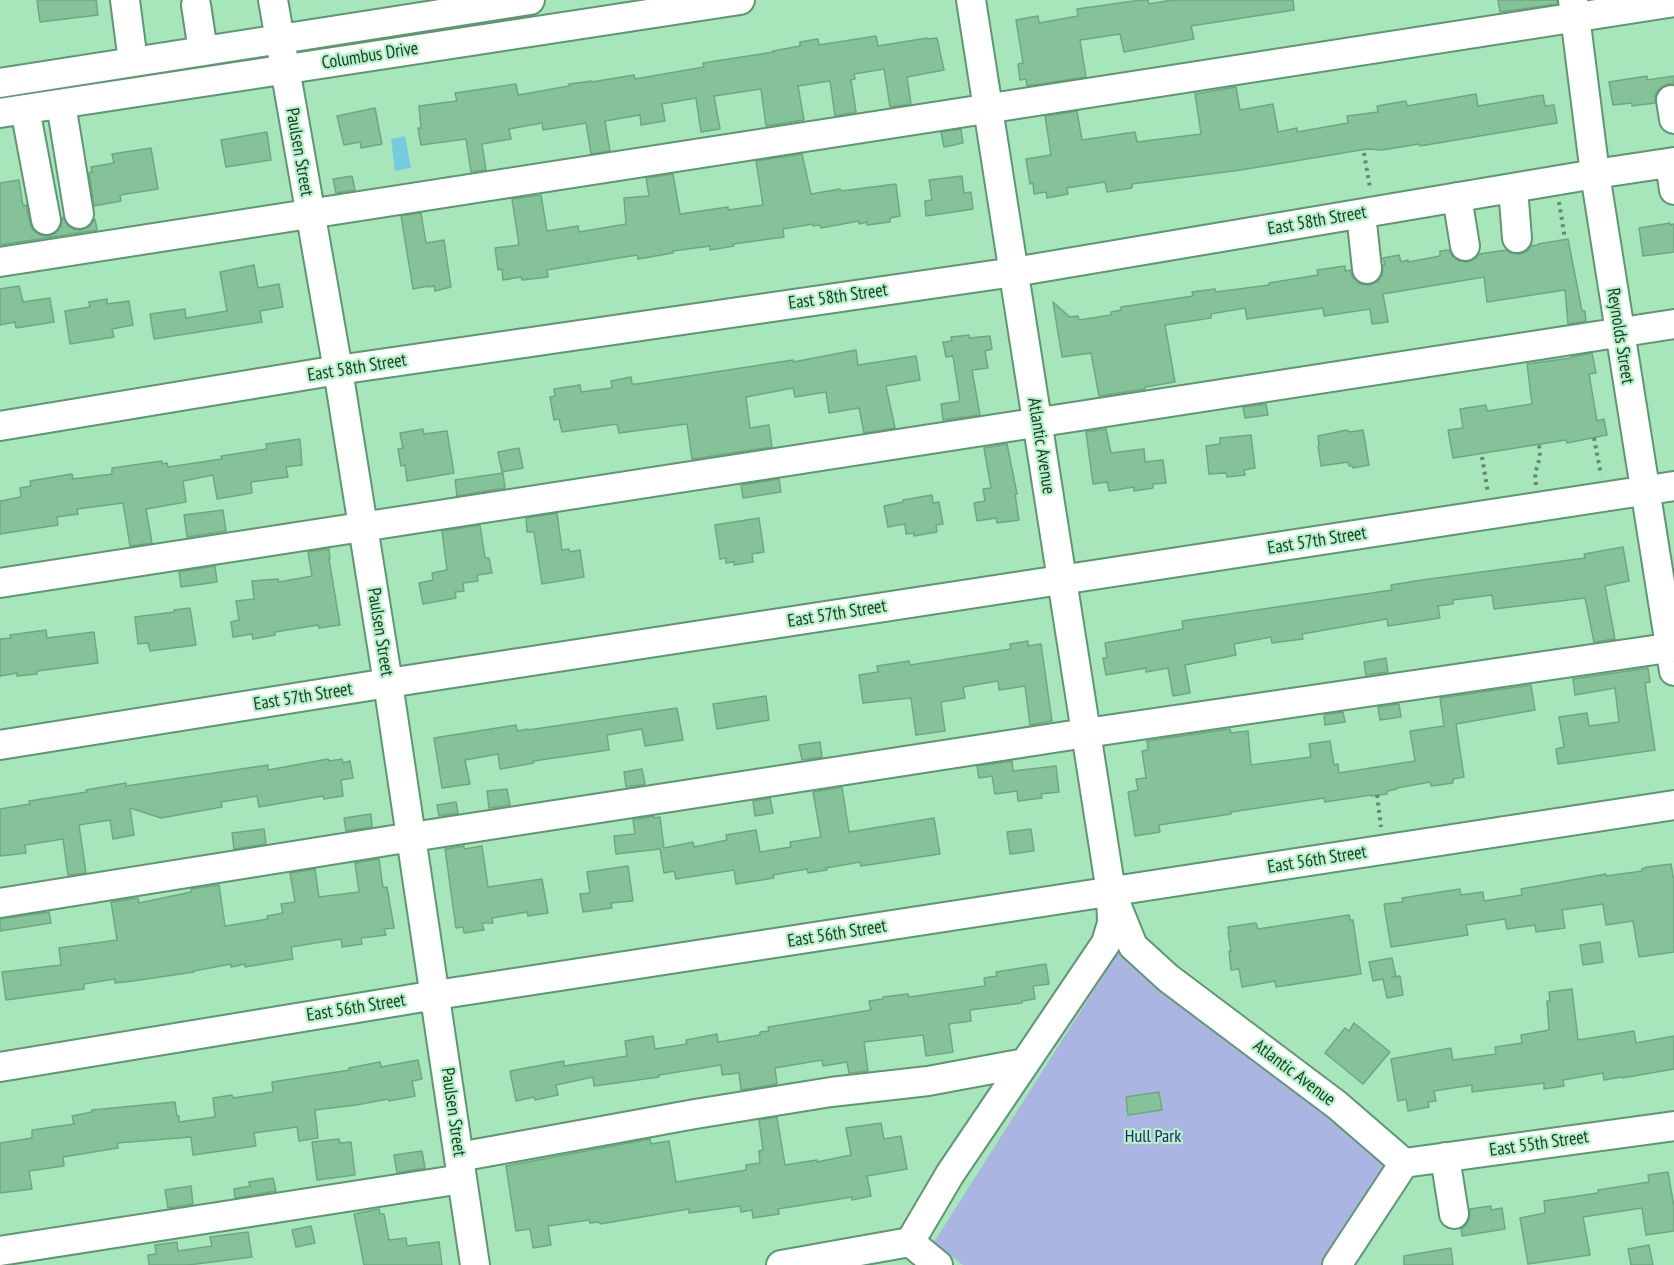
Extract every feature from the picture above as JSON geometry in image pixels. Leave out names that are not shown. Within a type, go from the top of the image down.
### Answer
[{"type":"street","points":[[125,0],[133,62]]},
{"type":"street","name":"Paulsen Street","points":[[273,0],[338,370],[388,683],[475,1265]]},
{"type":"street","name":"Columbus Drive","points":[[0,83],[530,0]]},
{"type":"street","name":"Columbus Drive","points":[[12,111],[740,0]]},
{"type":"street","name":"Atlantic Avenue","points":[[910,1242],[950,1174],[1106,943],[1112,923],[1111,892],[971,0]]},
{"type":"street","points":[[0,262],[988,109],[1575,9],[1674,2]]},
{"type":"street","points":[[196,5],[203,51]]},
{"type":"street","name":"Reynolds Street","points":[[1575,9],[1595,174],[1644,491],[1673,655]]},
{"type":"street","points":[[61,104],[79,214]]},
{"type":"street","points":[[12,111],[46,220]]},
{"type":"street","name":"East 58th Street","points":[[0,426],[338,370],[1014,272],[1595,174],[1673,172]]},
{"type":"street","points":[[1513,188],[1517,238]]},
{"type":"street","points":[[1457,197],[1465,246]]},
{"type":"street","points":[[1367,212],[1367,269]]},
{"type":"street","points":[[0,583],[1674,324]]},
{"type":"street","name":"East 57th Street","points":[[0,745],[388,683],[1674,486]]},
{"type":"street","points":[[0,903],[1086,733],[1673,655]]},
{"type":"street","name":"East 56th Street","points":[[0,1067],[436,995],[1674,805]]},
{"type":"street","name":"Atlantic Avenue","points":[[1111,892],[1133,946],[1168,978],[1337,1105],[1404,1163]]},
{"type":"street","points":[[0,1251],[461,1168],[694,1114],[831,1092],[928,1081],[1025,1063]]},
{"type":"street","name":"East 55th Street","points":[[1404,1163],[1674,1125]]},
{"type":"street","points":[[1445,1157],[1454,1214]]},
{"type":"street","points":[[1337,1265],[1404,1163]]},
{"type":"street","points":[[781,1265],[910,1242],[938,1265]]},
{"type":"path","points":[[1364,153],[1367,212]]},
{"type":"path","points":[[1555,181],[1565,239]]},
{"type":"path","points":[[1594,438],[1605,497]]},
{"type":"path","points":[[1538,507],[1535,474],[1540,457],[1539,444]]},
{"type":"path","points":[[1482,458],[1492,514]]},
{"type":"path","points":[[1377,795],[1384,850]]},
{"type":"green space","name":"Hull Park","points":[[1120,949],[1389,1161],[1323,1265],[963,1265],[934,1242]]},
{"type":"shaded area","points":[[405,136],[411,168],[395,171],[391,139]]},
{"type":"building","points":[[37,0],[96,0],[98,15],[40,22]]},
{"type":"building","points":[[1148,0],[1149,4],[1172,0],[1293,0],[1294,10],[1191,26],[1194,39],[1124,52],[1120,34],[1080,40],[1086,77],[1027,86],[1026,79],[1020,80],[1018,64],[1023,63],[1016,20],[1038,16],[1039,23],[1078,16],[1077,9]]},
{"type":"building","points":[[1498,0],[1557,0],[1557,4],[1500,12]]},
{"type":"building","points":[[876,36],[878,46],[937,38],[944,70],[907,77],[911,104],[890,107],[884,69],[854,74],[855,79],[851,80],[856,112],[835,116],[830,81],[798,86],[804,120],[766,126],[761,89],[714,96],[720,129],[701,132],[696,98],[662,104],[665,121],[641,125],[640,115],[605,121],[610,151],[591,154],[586,123],[543,130],[542,123],[509,129],[511,139],[482,144],[486,170],[471,172],[466,139],[421,145],[418,128],[421,128],[419,106],[457,101],[455,93],[516,84],[518,95],[569,86],[569,84],[634,75],[635,79],[704,67],[703,63],[774,52],[800,46],[800,42],[818,39],[819,45]]},
{"type":"building","points":[[1647,76],[1647,80],[1674,76],[1674,84],[1660,88],[1655,95],[1655,103],[1632,106],[1632,103],[1613,105],[1609,82]]},
{"type":"building","points":[[1236,87],[1240,110],[1273,104],[1278,132],[1297,128],[1297,132],[1348,123],[1347,116],[1378,112],[1377,106],[1406,101],[1407,106],[1476,94],[1478,106],[1543,95],[1545,106],[1554,105],[1557,123],[1420,146],[1419,144],[1382,150],[1367,149],[1241,170],[1132,184],[1132,188],[1107,192],[1105,182],[1067,188],[1068,194],[1047,198],[1046,192],[1034,194],[1026,159],[1051,155],[1045,116],[1077,111],[1082,140],[1135,132],[1137,142],[1201,134],[1195,94]]},
{"type":"building","points":[[375,108],[382,144],[361,148],[360,142],[344,145],[337,116]]},
{"type":"building","points":[[961,129],[963,143],[944,147],[941,132]]},
{"type":"building","points":[[267,132],[271,160],[226,167],[221,140]]},
{"type":"building","points":[[151,148],[158,189],[120,195],[121,201],[94,206],[89,173],[92,172],[91,167],[114,163],[112,154]]},
{"type":"building","points":[[802,154],[811,194],[896,184],[900,216],[890,218],[890,222],[867,225],[867,222],[859,224],[859,221],[821,228],[820,225],[813,226],[813,224],[783,229],[784,237],[733,244],[734,246],[710,250],[710,246],[638,259],[637,255],[547,270],[548,277],[503,280],[502,269],[498,270],[495,248],[519,245],[512,199],[541,195],[547,231],[578,226],[579,232],[626,224],[624,198],[649,196],[646,178],[673,174],[680,214],[763,205],[756,161]]},
{"type":"building","points":[[352,176],[355,190],[336,193],[333,179]]},
{"type":"building","points":[[962,176],[964,193],[971,192],[973,209],[926,216],[925,201],[932,200],[929,180]]},
{"type":"building","points":[[19,180],[23,206],[26,205],[33,230],[40,235],[48,236],[56,233],[63,217],[67,225],[81,230],[90,226],[95,219],[97,230],[0,245],[0,183]]},
{"type":"building","points":[[421,213],[426,243],[444,240],[451,287],[435,291],[434,286],[413,289],[401,216]]},
{"type":"building","points":[[1670,223],[1670,225],[1674,224],[1674,252],[1643,256],[1639,228]]},
{"type":"building","points":[[1568,239],[1586,321],[1568,324],[1565,290],[1487,302],[1484,277],[1383,294],[1388,322],[1372,324],[1370,309],[1324,316],[1323,308],[1247,319],[1245,308],[1211,314],[1211,318],[1165,325],[1175,382],[1145,387],[1145,389],[1099,396],[1091,353],[1062,357],[1053,302],[1070,317],[1078,316],[1079,320],[1111,315],[1111,312],[1121,310],[1121,307],[1193,296],[1192,292],[1215,289],[1216,292],[1269,285],[1269,283],[1318,275],[1317,270],[1345,266],[1345,271],[1350,270],[1353,278],[1360,284],[1369,285],[1377,282],[1382,276],[1383,265],[1385,265],[1383,258],[1399,255],[1401,262],[1408,260],[1408,262],[1440,256],[1440,251],[1449,250],[1459,261],[1467,262],[1475,259],[1479,254],[1507,250],[1510,253],[1519,254],[1526,252],[1531,246]]},
{"type":"building","points":[[254,265],[258,288],[279,284],[283,307],[260,311],[262,322],[154,339],[150,314],[185,309],[186,318],[227,311],[220,272]]},
{"type":"building","points":[[19,286],[23,302],[50,298],[54,322],[16,328],[15,322],[0,325],[0,289]]},
{"type":"building","points":[[107,299],[107,304],[129,301],[133,325],[112,329],[114,337],[70,344],[65,311],[90,307],[89,302]]},
{"type":"building","points":[[969,335],[969,338],[990,336],[992,349],[985,351],[988,368],[972,370],[980,415],[943,420],[941,404],[960,401],[953,356],[946,357],[943,342],[952,341],[951,337]]},
{"type":"building","points":[[856,350],[858,365],[916,356],[920,380],[886,386],[895,428],[864,433],[859,408],[829,413],[826,392],[795,397],[793,388],[746,397],[750,428],[769,425],[772,447],[692,459],[687,424],[619,433],[617,424],[562,432],[559,419],[554,420],[550,397],[555,396],[554,389],[580,385],[581,392],[612,388],[611,381],[631,377],[632,384],[637,384],[793,360],[793,362]]},
{"type":"building","points":[[1592,353],[1596,373],[1589,374],[1597,421],[1604,419],[1607,435],[1567,443],[1566,440],[1453,458],[1448,430],[1463,428],[1460,409],[1486,405],[1487,411],[1532,404],[1527,364]]},
{"type":"building","points":[[1266,404],[1268,415],[1245,418],[1243,407]]},
{"type":"building","points":[[423,429],[424,434],[447,431],[454,473],[407,481],[405,465],[401,466],[398,449],[403,448],[400,433]]},
{"type":"building","points":[[1106,429],[1111,453],[1144,449],[1145,462],[1163,460],[1166,483],[1153,484],[1153,488],[1134,491],[1134,487],[1109,491],[1107,482],[1093,484],[1086,432]]},
{"type":"building","points":[[1347,430],[1350,432],[1363,430],[1369,465],[1353,468],[1348,462],[1321,466],[1318,436]]},
{"type":"building","points":[[1251,435],[1255,468],[1244,470],[1245,475],[1227,477],[1226,473],[1209,474],[1206,446],[1220,444],[1220,438]]},
{"type":"building","points":[[300,439],[302,465],[286,467],[288,477],[251,482],[252,493],[217,499],[213,475],[183,481],[186,502],[146,509],[152,543],[130,546],[123,503],[77,509],[78,514],[57,517],[58,525],[0,534],[0,501],[21,497],[20,488],[31,486],[30,481],[72,474],[73,479],[112,474],[112,468],[162,461],[162,464],[167,463],[168,467],[222,459],[221,456],[267,449],[266,444]]},
{"type":"building","points":[[1007,444],[1017,494],[1015,494],[1019,520],[997,523],[996,518],[977,521],[974,503],[985,501],[983,489],[991,488],[984,448]]},
{"type":"building","points":[[519,448],[523,468],[502,472],[498,452]]},
{"type":"building","points":[[503,473],[505,488],[457,496],[455,480]]},
{"type":"building","points":[[779,479],[781,492],[743,498],[741,485]]},
{"type":"building","points":[[932,495],[933,503],[939,502],[943,524],[936,525],[937,532],[914,536],[914,533],[906,534],[905,524],[888,527],[884,506]]},
{"type":"building","points":[[223,510],[226,531],[187,537],[184,515]]},
{"type":"building","points":[[557,513],[562,550],[569,549],[570,552],[580,550],[584,577],[542,584],[534,532],[527,532],[526,518]]},
{"type":"building","points":[[759,518],[764,552],[752,554],[753,562],[734,565],[734,562],[726,563],[726,558],[720,559],[715,525]]},
{"type":"building","points":[[480,525],[485,558],[489,558],[492,573],[477,575],[478,581],[463,583],[464,591],[455,592],[456,598],[423,604],[419,583],[433,580],[432,573],[447,570],[442,531]]},
{"type":"building","points":[[1623,547],[1629,581],[1605,586],[1615,639],[1594,642],[1585,598],[1494,609],[1492,595],[1453,600],[1453,604],[1438,606],[1440,618],[1388,626],[1387,619],[1302,634],[1303,639],[1272,643],[1271,637],[1234,644],[1236,655],[1185,665],[1190,693],[1173,696],[1168,668],[1146,672],[1146,668],[1106,675],[1103,658],[1107,658],[1105,643],[1183,629],[1182,621],[1392,590],[1391,585],[1422,580],[1585,558],[1584,554]]},
{"type":"building","points":[[329,549],[340,625],[319,628],[318,625],[275,632],[275,635],[253,639],[252,634],[233,637],[231,622],[239,620],[236,601],[254,599],[252,581],[278,579],[279,582],[312,576],[308,552]]},
{"type":"building","points":[[215,566],[217,582],[181,587],[179,572]]},
{"type":"building","points":[[190,608],[196,645],[150,651],[148,643],[138,644],[135,617]]},
{"type":"building","points":[[46,630],[47,638],[94,632],[98,663],[37,671],[37,674],[17,676],[17,673],[0,676],[0,639],[11,638],[10,635]]},
{"type":"building","points":[[1028,641],[1028,646],[1041,644],[1052,721],[1030,725],[1025,686],[999,690],[998,681],[963,687],[965,698],[941,702],[945,731],[916,735],[911,698],[863,703],[859,675],[878,672],[877,666],[909,661],[910,665],[1011,649],[1010,644]]},
{"type":"building","points":[[1386,658],[1388,672],[1366,675],[1364,662]]},
{"type":"building","points":[[1648,668],[1650,682],[1645,683],[1655,750],[1558,764],[1556,749],[1564,747],[1559,717],[1587,713],[1589,726],[1619,722],[1615,688],[1575,695],[1573,679]]},
{"type":"building","points":[[1531,685],[1535,710],[1456,724],[1464,777],[1453,779],[1453,783],[1431,786],[1430,782],[1397,788],[1387,791],[1387,794],[1325,802],[1324,798],[1231,812],[1231,814],[1159,825],[1160,832],[1135,836],[1128,792],[1138,790],[1136,779],[1146,778],[1142,751],[1148,750],[1147,741],[1230,729],[1231,733],[1248,731],[1251,765],[1311,757],[1309,744],[1330,741],[1334,765],[1338,764],[1339,773],[1415,761],[1410,731],[1444,726],[1440,698]]},
{"type":"building","points":[[766,696],[769,720],[717,729],[713,704]]},
{"type":"building","points":[[1399,704],[1401,717],[1380,720],[1378,707]]},
{"type":"building","points":[[677,708],[683,740],[645,746],[642,729],[607,735],[609,750],[533,761],[534,763],[500,769],[498,754],[465,760],[470,784],[442,788],[434,738],[516,725],[517,731],[528,730]]},
{"type":"building","points":[[1343,712],[1345,722],[1325,725],[1324,715]]},
{"type":"building","points":[[820,742],[822,757],[802,760],[799,745]]},
{"type":"building","points":[[328,759],[329,761],[342,759],[343,763],[350,761],[353,778],[341,780],[343,796],[324,799],[323,796],[259,807],[257,796],[221,802],[222,807],[161,818],[130,808],[134,835],[113,839],[110,820],[79,825],[86,873],[68,875],[63,839],[25,845],[26,853],[0,856],[0,809],[30,804],[29,801],[126,783],[126,786],[268,765],[268,770]]},
{"type":"building","points":[[1012,761],[1013,771],[1056,766],[1059,792],[1041,794],[1042,798],[1018,801],[1017,791],[995,794],[992,776],[979,778],[977,766]]},
{"type":"building","points":[[642,769],[645,784],[626,787],[624,772]]},
{"type":"building","points":[[842,787],[849,832],[934,818],[940,854],[861,866],[860,862],[808,873],[807,869],[773,875],[774,878],[736,884],[734,870],[676,879],[674,871],[664,873],[660,849],[616,854],[614,836],[635,834],[633,820],[654,816],[654,818],[660,817],[664,848],[693,842],[694,847],[727,840],[726,835],[756,830],[760,852],[791,847],[790,842],[821,837],[813,792]]},
{"type":"building","points":[[507,789],[510,805],[489,808],[487,791]]},
{"type":"building","points":[[770,798],[773,813],[755,816],[753,801]]},
{"type":"building","points":[[456,802],[458,813],[439,816],[437,805]]},
{"type":"building","points":[[371,814],[372,827],[346,831],[344,818]]},
{"type":"building","points":[[264,829],[266,844],[234,849],[232,833]]},
{"type":"building","points":[[1031,829],[1034,851],[1010,854],[1007,832]]},
{"type":"building","points":[[464,846],[464,849],[482,846],[488,887],[542,879],[548,913],[528,916],[527,912],[492,918],[493,923],[482,923],[484,930],[464,933],[463,927],[456,928],[445,849]]},
{"type":"building","points":[[379,859],[383,888],[387,887],[394,928],[384,929],[386,935],[361,938],[362,944],[342,947],[341,939],[291,947],[293,959],[245,967],[245,964],[231,967],[231,964],[194,972],[115,983],[115,979],[84,984],[84,989],[6,1000],[2,972],[61,965],[59,948],[117,940],[111,902],[138,898],[139,903],[191,892],[191,889],[219,885],[225,926],[268,919],[267,916],[283,913],[281,904],[295,902],[290,873],[315,869],[319,897],[359,892],[355,863]]},
{"type":"building","points":[[1671,864],[1674,877],[1674,952],[1639,957],[1633,921],[1606,925],[1603,904],[1562,910],[1565,928],[1536,932],[1535,925],[1507,929],[1505,919],[1466,925],[1468,935],[1391,947],[1384,904],[1403,902],[1402,898],[1460,889],[1461,895],[1483,892],[1484,901],[1522,895],[1521,889],[1606,874],[1606,876],[1642,871],[1647,867]]},
{"type":"building","points":[[628,866],[633,901],[611,903],[612,908],[583,912],[580,894],[590,893],[587,872]]},
{"type":"building","points":[[49,912],[51,923],[0,931],[0,919]]},
{"type":"building","points":[[1349,915],[1350,920],[1353,920],[1361,974],[1276,987],[1275,981],[1242,987],[1239,969],[1231,970],[1228,927],[1256,923],[1258,929]]},
{"type":"building","points":[[1600,942],[1603,962],[1583,965],[1580,945]]},
{"type":"building","points":[[1392,958],[1396,977],[1400,976],[1403,995],[1387,998],[1383,979],[1373,981],[1369,962]]},
{"type":"building","points":[[1046,964],[1049,984],[1033,986],[1035,999],[970,1010],[971,1021],[949,1024],[953,1052],[926,1056],[923,1035],[864,1042],[868,1071],[849,1073],[847,1062],[823,1066],[822,1060],[775,1068],[777,1084],[741,1090],[739,1073],[722,1075],[721,1065],[594,1086],[593,1077],[556,1085],[558,1095],[516,1101],[510,1071],[564,1061],[564,1066],[627,1056],[625,1041],[653,1036],[655,1049],[687,1044],[686,1040],[717,1034],[718,1042],[760,1035],[760,1032],[769,1031],[768,1027],[871,1010],[869,1001],[883,999],[883,997],[908,994],[909,997],[985,986],[984,978],[997,976],[996,972]]},
{"type":"building","points":[[1572,989],[1578,1040],[1634,1031],[1636,1043],[1674,1036],[1674,1069],[1604,1080],[1603,1073],[1563,1080],[1564,1086],[1544,1089],[1544,1083],[1472,1092],[1472,1085],[1434,1091],[1436,1101],[1428,1102],[1429,1107],[1408,1111],[1406,1099],[1398,1101],[1391,1059],[1451,1048],[1453,1060],[1496,1054],[1495,1047],[1522,1043],[1521,1035],[1549,1030],[1547,1001],[1550,1001],[1549,992]]},
{"type":"building","points":[[1354,1023],[1390,1052],[1363,1084],[1325,1053],[1345,1028],[1349,1031]]},
{"type":"building","points":[[418,1060],[422,1079],[412,1081],[415,1096],[315,1110],[318,1138],[299,1141],[297,1127],[254,1133],[256,1146],[193,1155],[191,1137],[117,1143],[118,1148],[63,1157],[64,1166],[29,1171],[32,1189],[0,1193],[0,1143],[32,1138],[32,1130],[74,1124],[72,1116],[92,1112],[92,1110],[175,1102],[179,1122],[215,1117],[213,1098],[232,1095],[233,1098],[273,1092],[272,1082],[350,1070],[349,1068],[380,1062],[381,1067]]},
{"type":"building","points":[[1159,1092],[1162,1110],[1128,1115],[1126,1097]]},
{"type":"building","points":[[777,1117],[785,1165],[817,1160],[817,1162],[851,1155],[846,1128],[881,1123],[884,1139],[901,1136],[907,1169],[867,1176],[871,1196],[778,1209],[779,1214],[753,1218],[752,1210],[741,1212],[740,1206],[689,1213],[689,1209],[600,1224],[599,1222],[590,1223],[589,1220],[548,1226],[551,1245],[533,1248],[530,1229],[516,1231],[506,1166],[650,1139],[651,1144],[669,1141],[676,1182],[735,1172],[746,1170],[746,1165],[760,1163],[759,1151],[763,1150],[759,1120]]},
{"type":"building","points":[[339,1139],[340,1143],[351,1142],[355,1175],[317,1180],[312,1142]]},
{"type":"building","points":[[422,1151],[425,1168],[397,1173],[394,1155]]},
{"type":"building","points":[[1668,1172],[1674,1207],[1674,1231],[1646,1235],[1642,1208],[1583,1217],[1590,1255],[1528,1264],[1520,1218],[1545,1213],[1544,1201],[1649,1182],[1648,1175]]},
{"type":"building","points":[[273,1178],[276,1191],[235,1198],[234,1189],[250,1186],[249,1182]]},
{"type":"building","points":[[191,1186],[193,1204],[168,1208],[165,1190]]},
{"type":"building","points":[[1491,1206],[1491,1210],[1502,1208],[1505,1229],[1462,1236],[1461,1229],[1469,1220],[1470,1209]]},
{"type":"building","points":[[379,1209],[380,1214],[384,1214],[389,1240],[406,1238],[407,1246],[439,1242],[442,1265],[364,1265],[354,1214]]},
{"type":"building","points":[[311,1226],[315,1243],[296,1247],[292,1230]]},
{"type":"building","points":[[248,1232],[252,1257],[188,1265],[149,1265],[148,1255],[156,1254],[155,1245],[177,1242],[178,1251],[212,1246],[210,1237]]},
{"type":"building","points":[[1649,1245],[1653,1265],[1631,1265],[1628,1249]]},
{"type":"building","points":[[1451,1248],[1453,1265],[1404,1265],[1404,1256]]}]
